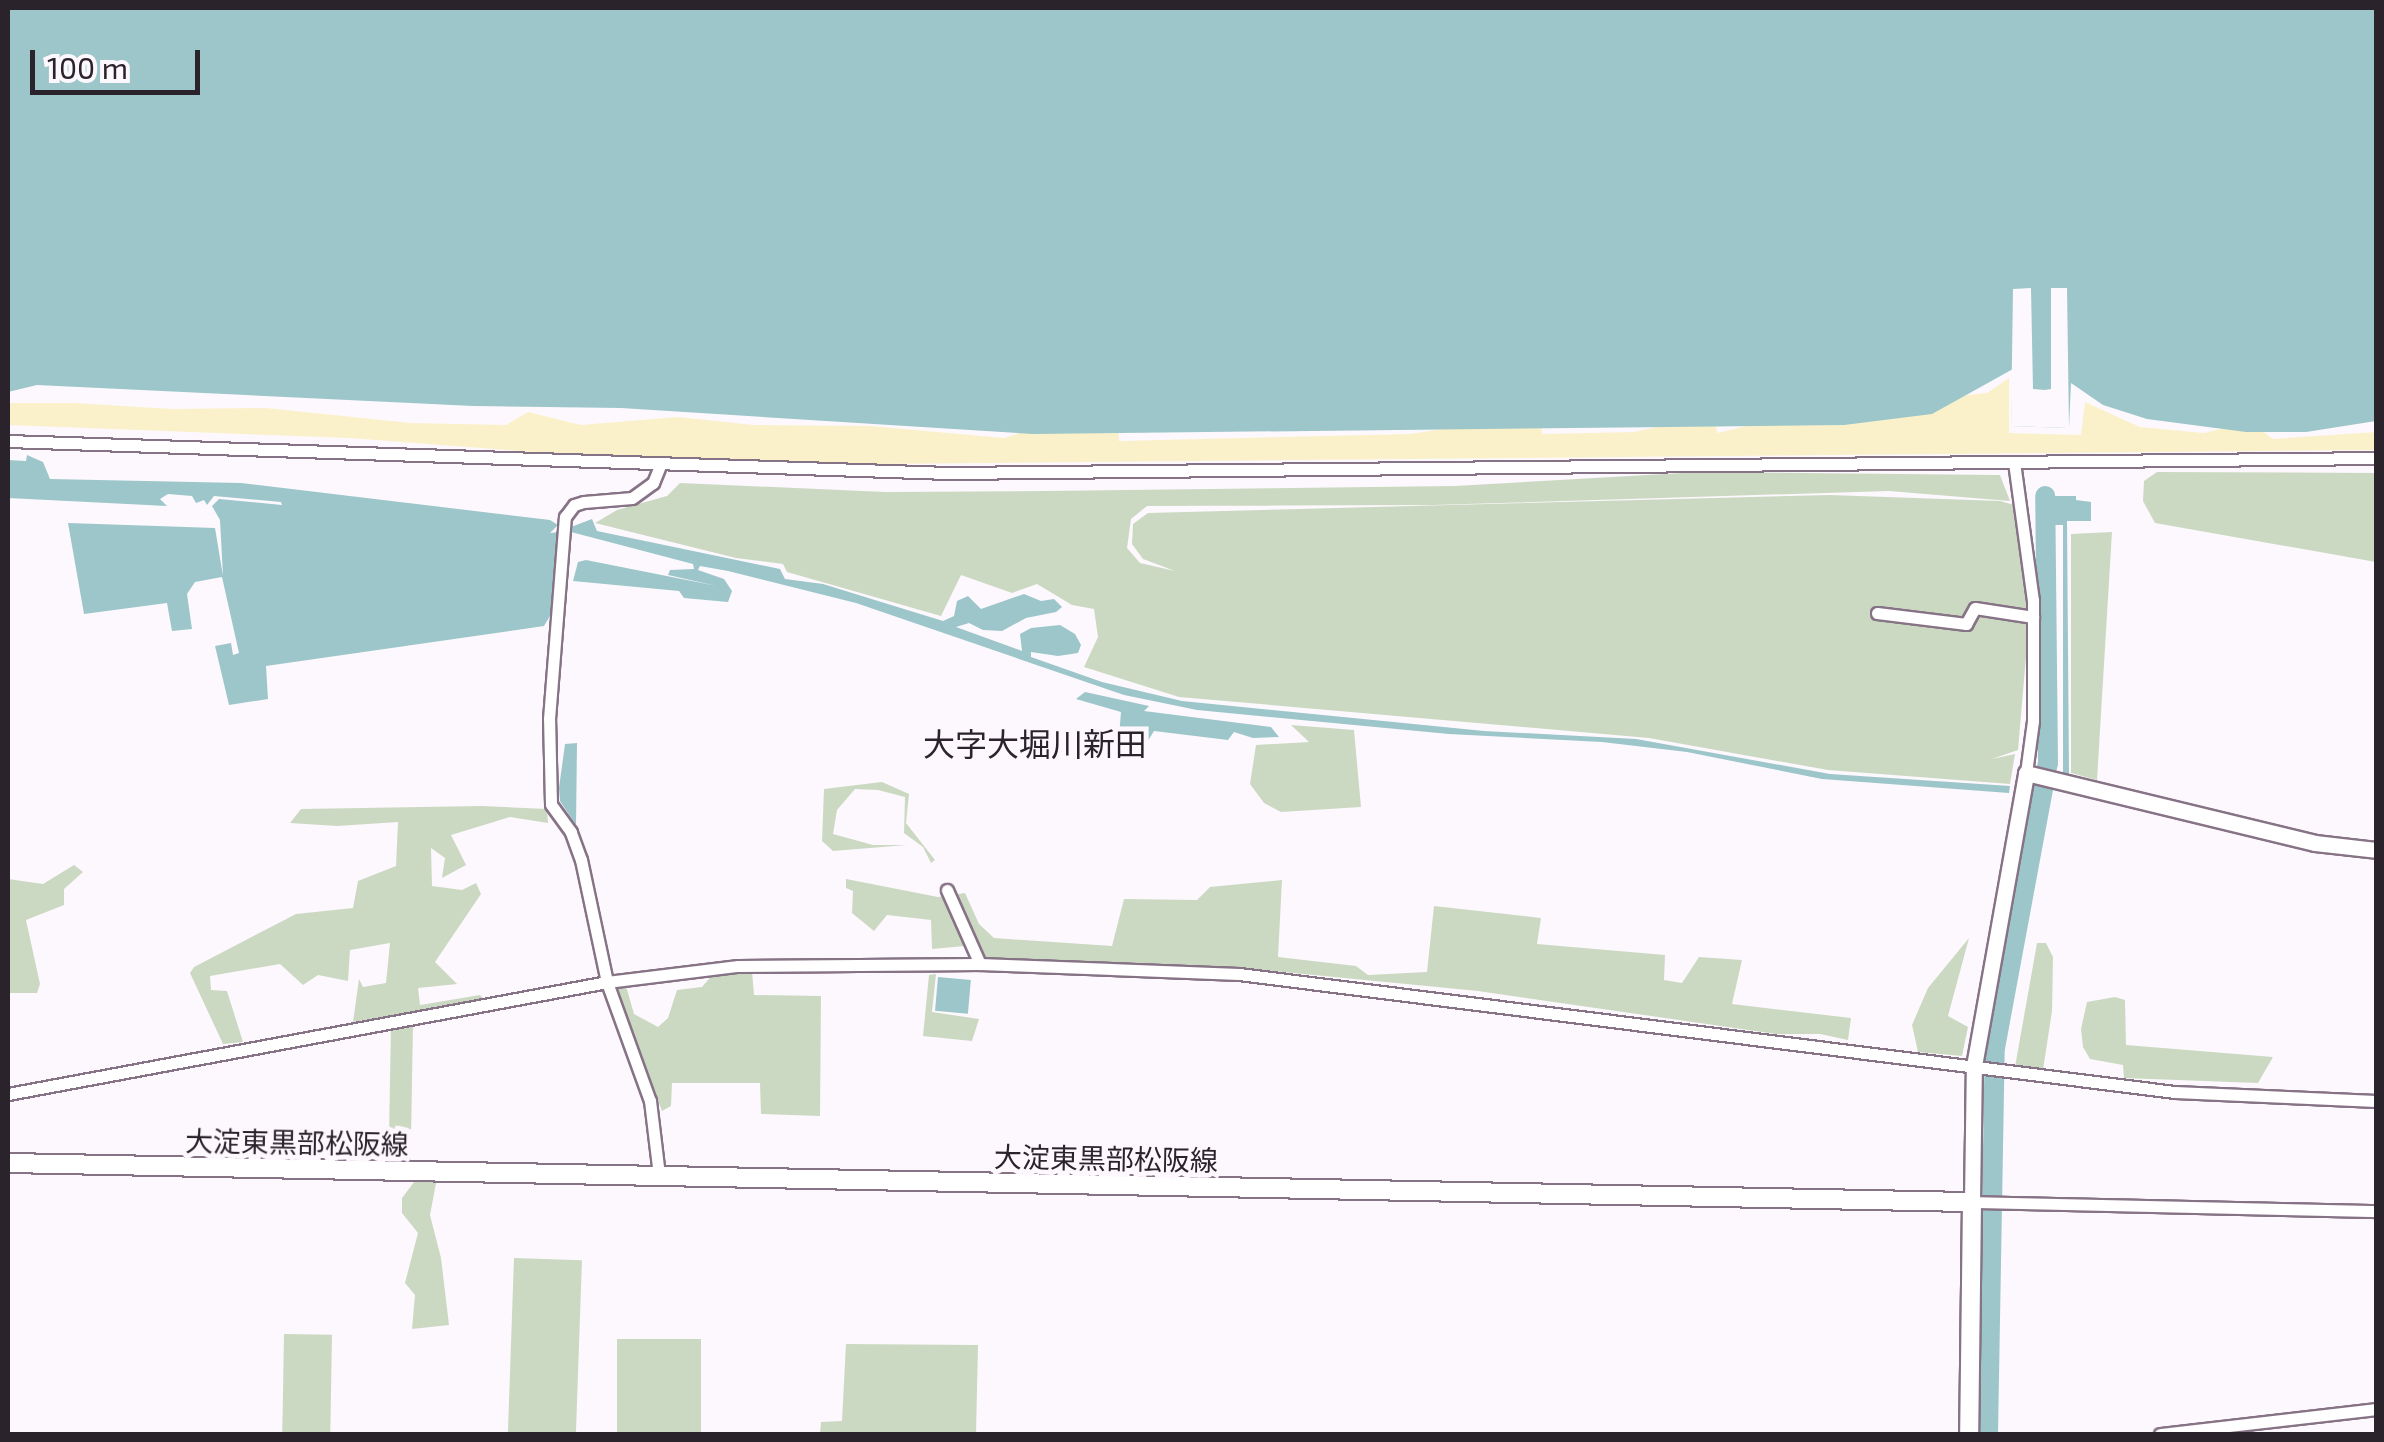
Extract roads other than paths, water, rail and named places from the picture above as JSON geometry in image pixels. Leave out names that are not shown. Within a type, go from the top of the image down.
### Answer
[{"type":"main road","name":"大淀東黒部松阪線","points":[[8,1164],[1976,1203]]},
{"type":"main road","points":[[1968,1434],[1976,1203]]},
{"type":"street","points":[[8,441],[660,466],[969,473],[2376,458]]},
{"type":"street","points":[[2014,462],[2033,617],[2033,721],[2029,774],[1979,1068],[1976,1203],[2376,1211]]},
{"type":"street","points":[[659,1176],[650,1101],[606,982],[576,844],[549,792],[548,719],[565,517],[574,505],[632,498],[653,483],[660,466]]},
{"type":"street","points":[[1877,614],[1966,624],[1975,608],[2033,617]]},
{"type":"street","points":[[2029,774],[2315,843],[2376,850]]},
{"type":"street","points":[[947,890],[980,964]]},
{"type":"street","points":[[8,1094],[606,982],[738,966],[980,964],[1239,974],[2174,1092],[2376,1101]]},
{"type":"street","points":[[2160,1434],[2376,1409]]},
{"type":"water","points":[[8,8],[2376,8],[2376,421],[2306,432],[2246,432],[2147,419],[2103,405],[2071,383],[2069,428],[2011,426],[2013,369],[1932,414],[1844,425],[1033,434],[621,408],[473,406],[37,385],[8,392]]},
{"type":"water","points":[[27,455],[43,462],[50,479],[241,483],[550,520],[558,525],[550,533],[559,532],[553,611],[544,626],[266,666],[268,699],[229,705],[215,646],[231,643],[233,655],[239,653],[222,577],[195,582],[187,594],[192,629],[172,631],[167,603],[84,614],[68,523],[215,528],[223,576],[220,520],[212,506],[219,499],[282,505],[281,502],[214,496],[207,505],[204,500],[196,503],[192,496],[168,494],[160,499],[167,506],[8,498],[8,460],[26,461]]},
{"type":"water","points":[[2043,496],[2076,496],[2076,500],[2091,502],[2091,521],[2067,521],[2069,775],[2063,774],[2063,525],[2042,525]]},
{"type":"water","points":[[592,519],[597,531],[780,569],[785,579],[823,584],[943,621],[954,616],[957,601],[968,596],[981,609],[1024,594],[1041,601],[1054,599],[1062,607],[1056,612],[1026,618],[1002,631],[983,630],[969,623],[956,627],[1022,651],[1020,634],[1031,628],[1060,625],[1075,634],[1081,645],[1078,653],[1058,656],[1031,652],[1031,657],[1102,682],[1182,701],[1484,731],[1636,739],[1830,774],[2010,786],[2009,793],[1822,779],[1687,752],[1602,742],[1449,734],[1197,710],[1124,695],[856,603],[728,571],[700,566],[698,570],[724,579],[732,591],[728,602],[684,598],[679,591],[573,581],[578,562],[586,560],[717,586],[668,575],[670,570],[694,569],[693,564],[571,532],[571,527]]},
{"type":"water","points":[[1085,692],[1149,706],[1144,711],[1271,727],[1279,737],[1253,738],[1234,732],[1228,740],[1154,731],[1146,744],[1119,736],[1121,712],[1076,699]]},
{"type":"water","points":[[577,743],[576,825],[560,801],[559,788],[565,744]]},
{"type":"water","points":[[938,977],[971,980],[968,1014],[935,1011]]},
{"type":"waterway","points":[[1988,1434],[1995,1048],[2048,763],[2045,496]]},
{"type":"district","name":"大字大堀川新田","points":[[1035,743]]}]
